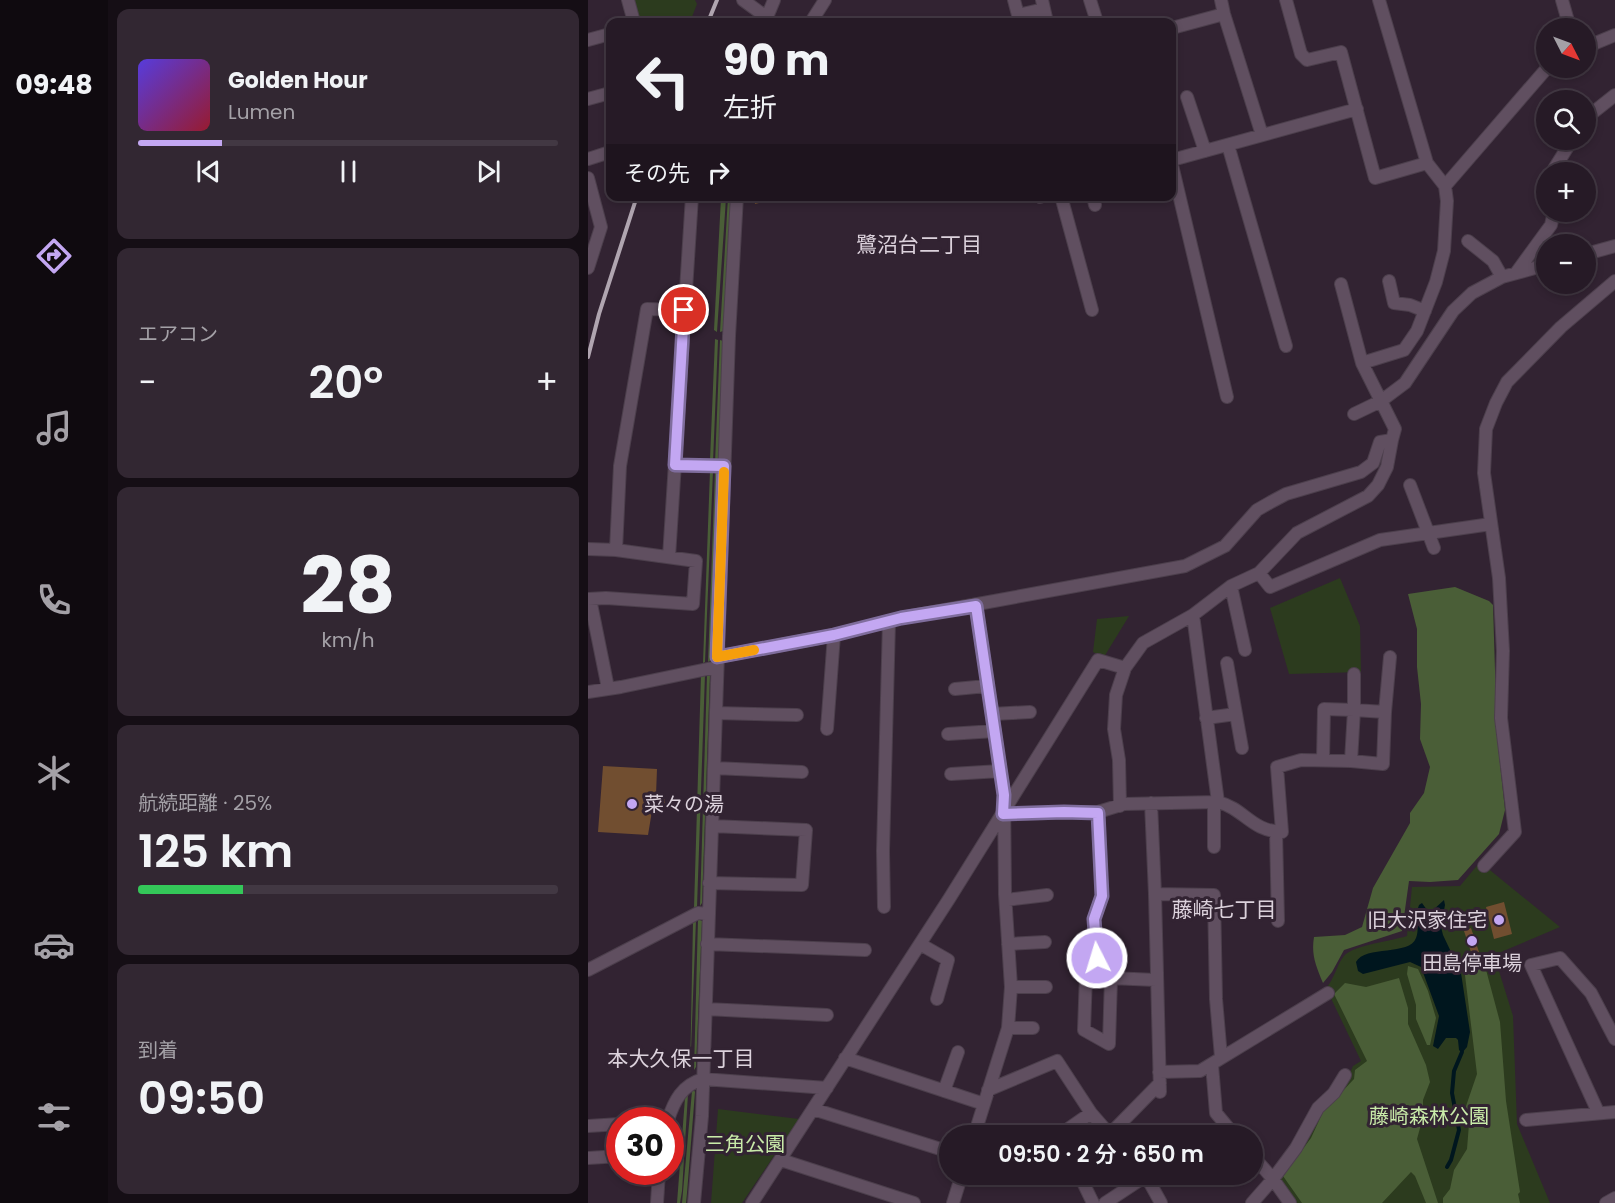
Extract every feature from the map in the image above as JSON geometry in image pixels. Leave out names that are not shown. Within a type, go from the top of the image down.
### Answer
[{"type":"street","points":[[628,0],[633,18]]},
{"type":"street","points":[[743,0],[767,18]]},
{"type":"street","points":[[770,18],[774,0]]},
{"type":"street","points":[[814,18],[825,0]]},
{"type":"street","points":[[1014,0],[1018,15],[1043,4]]},
{"type":"street","points":[[1090,0],[1096,18]]},
{"type":"street","points":[[1221,0],[1262,135]]},
{"type":"street","points":[[1286,0],[1301,54],[1307,60],[1341,52],[1375,178],[1427,163]]},
{"type":"street","points":[[1362,363],[1404,350],[1417,331],[1436,282],[1444,251],[1447,201],[1445,186],[1427,163],[1379,0]]},
{"type":"street","points":[[1562,0],[1567,18]]},
{"type":"street","points":[[1176,26],[1224,14]]},
{"type":"street","points":[[588,40],[606,35]]},
{"type":"street","points":[[1596,43],[1615,35]]},
{"type":"street","points":[[1445,186],[1538,78]]},
{"type":"street","points":[[588,99],[606,94]]},
{"type":"street","points":[[1596,110],[1615,95]]},
{"type":"street","points":[[1187,97],[1205,151]]},
{"type":"street","points":[[1176,162],[1228,144],[1357,109]]},
{"type":"street","points":[[1228,144],[1286,346]]},
{"type":"street","points":[[588,159],[606,153]]},
{"type":"street","points":[[588,178],[601,227],[588,268]]},
{"type":"street","points":[[1176,180],[1227,397]]},
{"type":"street","points":[[669,557],[692,201]]},
{"type":"street","points":[[694,1203],[703,1079],[724,466],[737,201]]},
{"type":"street","points":[[1062,201],[1092,310]]},
{"type":"street","points":[[1516,273],[1552,222]]},
{"type":"street","points":[[1468,241],[1493,261],[1502,277]]},
{"type":"street","points":[[1596,251],[1615,246]]},
{"type":"street","points":[[1354,414],[1381,401],[1405,382],[1453,311],[1472,293],[1502,277],[1536,268]]},
{"type":"street","points":[[1389,281],[1394,303],[1410,305],[1425,311]]},
{"type":"street","points":[[1484,866],[1515,832],[1501,718],[1503,651],[1499,578],[1484,473],[1483,452],[1486,429],[1507,382],[1561,327],[1615,281]]},
{"type":"street","points":[[1120,806],[1119,760],[1114,729],[1116,695],[1125,668],[1143,643],[1193,615],[1231,586],[1258,573],[1297,533],[1368,496],[1378,485],[1386,467],[1395,429],[1362,363],[1341,284]]},
{"type":"street","points":[[616,550],[620,466],[647,309],[684,310]]},
{"type":"street","points":[[588,692],[615,688],[889,622],[1185,566],[1225,546],[1257,510],[1271,502],[1286,494],[1360,472],[1373,463],[1380,442],[1392,440]]},
{"type":"street","points":[[675,465],[724,466]]},
{"type":"street","points":[[1410,484],[1434,548]]},
{"type":"street","points":[[1258,573],[1270,587],[1380,540],[1491,524]]},
{"type":"street","points":[[588,549],[616,550],[696,561],[693,604],[606,598],[589,599],[615,688]]},
{"type":"street","points":[[1231,586],[1245,650]]},
{"type":"street","points":[[976,606],[1004,795],[1006,900],[1011,987],[1008,1028],[977,1125]]},
{"type":"street","points":[[1193,615],[1216,802],[1214,847]]},
{"type":"street","points":[[884,907],[883,851],[889,622]]},
{"type":"street","points":[[827,729],[834,635]]},
{"type":"street","points":[[1003,814],[1098,813],[1120,806],[1151,803],[1216,802],[1231,805],[1261,829],[1282,832],[1277,767],[1301,760],[1383,764],[1390,657]]},
{"type":"street","points":[[752,1203],[1003,814],[1098,660],[1125,668]]},
{"type":"street","points":[[1227,663],[1242,748]]},
{"type":"street","points":[[1351,761],[1354,674]]},
{"type":"street","points":[[955,689],[987,686]]},
{"type":"street","points":[[1323,760],[1323,709],[1385,712]]},
{"type":"street","points":[[992,714],[1030,712]]},
{"type":"street","points":[[716,713],[797,715]]},
{"type":"street","points":[[1206,718],[1236,714]]},
{"type":"street","points":[[948,734],[995,731]]},
{"type":"street","points":[[714,768],[802,772]]},
{"type":"street","points":[[951,774],[1000,771]]},
{"type":"street","points":[[1151,803],[1160,1082]]},
{"type":"street","points":[[1098,813],[1102,896],[1094,919],[1105,978],[1108,1044],[1084,1030],[1086,975],[1105,978],[1156,980]]},
{"type":"street","points":[[709,883],[802,885],[806,830],[712,826]]},
{"type":"street","points":[[1276,832],[1278,921]]},
{"type":"street","points":[[1155,894],[1214,896],[1216,1113],[1226,1125]]},
{"type":"street","points":[[1006,900],[1047,895]]},
{"type":"street","points":[[588,970],[698,913],[708,914]]},
{"type":"street","points":[[1008,944],[1045,942]]},
{"type":"street","points":[[707,944],[865,950]]},
{"type":"street","points":[[920,944],[948,960],[937,999]]},
{"type":"street","points":[[1598,1112],[1532,965],[1560,958],[1591,993],[1615,1039]]},
{"type":"street","points":[[1011,987],[1046,987]]},
{"type":"street","points":[[1120,1125],[1160,1082],[1200,1071],[1328,993]]},
{"type":"street","points":[[705,1009],[827,1015]]},
{"type":"street","points":[[1008,1028],[1033,1028]]},
{"type":"street","points":[[944,1091],[958,1052]]},
{"type":"street","points":[[845,1058],[984,1104]]},
{"type":"street","points":[[988,1090],[1057,1061],[1091,1113],[1102,1125]]},
{"type":"street","points":[[1252,1203],[1291,1156],[1318,1108],[1334,1093],[1345,1075]]},
{"type":"street","points":[[674,1107],[681,1093],[692,1082],[703,1079],[827,1088]]},
{"type":"street","points":[[813,1109],[939,1149]]},
{"type":"street","points":[[1526,1120],[1615,1112]]},
{"type":"street","points":[[1073,1125],[1091,1113]]},
{"type":"street","points":[[588,1126],[606,1125]]},
{"type":"street","points":[[588,1158],[606,1157]]},
{"type":"street","points":[[781,1160],[914,1203]]},
{"type":"street","points":[[1263,1168],[1290,1203]]},
{"type":"street","points":[[657,1203],[658,1185]]},
{"type":"street","points":[[953,1203],[961,1185]]},
{"type":"street","points":[[1084,1185],[1093,1203]]},
{"type":"street","points":[[1105,1203],[1131,1185]]},
{"type":"street","points":[[1151,1185],[1161,1203]]},
{"type":"street","points":[[1606,1203],[1615,1198]]},
{"type":"green space","points":[[632,0],[695,0],[697,4],[692,18],[637,18]]},
{"type":"green space","points":[[721,201],[726,201],[717,332],[714,330]]},
{"type":"green space","points":[[728,201],[731,201],[723,331],[720,332]]},
{"type":"green space","points":[[715,339],[718,340],[713,462],[710,460]]},
{"type":"green space","points":[[720,340],[723,341],[719,462],[715,463]]},
{"type":"green space","points":[[710,471],[713,471],[705,662],[703,663]]},
{"type":"green space","points":[[715,471],[719,471],[711,660],[708,662]]},
{"type":"green space","points":[[1340,578],[1360,626],[1361,672],[1289,674],[1270,608]]},
{"type":"green space","points":[[1455,587],[1489,601],[1493,605],[1497,736],[1505,810],[1499,834],[1458,880],[1409,881],[1402,931],[1344,950],[1323,983],[1316,966],[1314,937],[1345,935],[1362,927],[1373,888],[1410,823],[1410,813],[1424,793],[1430,767],[1420,739],[1421,704],[1417,667],[1417,629],[1408,594]]},
{"type":"green space","points":[[1129,616],[1104,657],[1093,652],[1097,619]]},
{"type":"green space","points":[[705,674],[697,907],[694,908],[701,675]]},
{"type":"green space","points":[[710,674],[702,903],[700,906],[707,675]]},
{"type":"green space","name":"藤崎森林公園","points":[[1480,862],[1560,927],[1494,955],[1513,1016],[1517,1124],[1550,1203],[1294,1203],[1279,1180],[1314,1119],[1345,1084],[1353,1066],[1361,1061],[1326,988],[1339,964],[1344,956],[1356,949],[1407,936],[1412,887],[1460,886]]},
{"type":"green space","points":[[698,919],[702,921],[696,1067],[694,1070]]},
{"type":"green space","points":[[696,920],[690,1075],[693,922]]},
{"type":"green space","points":[[1408,966],[1418,969],[1428,991],[1436,1018],[1430,1045],[1427,1045],[1416,1019],[1416,1005],[1407,974]]},
{"type":"green space","points":[[1485,966],[1500,1022],[1506,1101],[1520,1203],[1443,1203],[1443,1198],[1450,1189],[1454,1170],[1467,1149],[1469,1124],[1465,1109],[1477,1074],[1464,967]]},
{"type":"green space","points":[[1399,978],[1408,1008],[1408,1024],[1426,1065],[1430,1082],[1423,1100],[1423,1117],[1417,1139],[1438,1203],[1426,1203],[1415,1176],[1411,1172],[1382,1203],[1302,1203],[1283,1176],[1311,1138],[1323,1112],[1354,1079],[1355,1070],[1367,1061],[1334,994],[1345,983],[1366,987]]},
{"type":"green space","points":[[692,1091],[695,1092],[686,1203],[682,1203],[684,1185]]},
{"type":"green space","points":[[688,1094],[684,1159],[684,1111],[685,1098]]},
{"type":"green space","name":"三角公園","points":[[718,1109],[799,1119],[742,1203],[711,1203]]},
{"type":"green space","points":[[678,1185],[682,1185],[680,1203],[677,1203]]},
{"type":"water","points":[[1444,900],[1441,927],[1461,973],[1470,1032],[1467,1047],[1462,1053],[1456,1038],[1446,1038],[1438,1049],[1433,1046],[1439,1016],[1421,967],[1410,962],[1363,974],[1358,971],[1356,962],[1368,954],[1412,944],[1417,934],[1419,905],[1422,903],[1427,910],[1432,911]]},
{"type":"building","name":"菜々の湯","points":[[603,766],[657,769],[656,795],[665,798],[664,811],[652,811],[648,835],[598,832]]},
{"type":"building","name":"旧大沢家住宅","points":[[1504,902],[1512,934],[1494,939],[1486,907]]},
{"type":"building","name":"田島停車場","points":[[1471,928],[1479,952],[1472,955],[1464,931]]},
{"type":"waterway","points":[[1447,1167],[1459,1130],[1452,1093],[1454,1071],[1462,1052]]},
{"type":"railway","points":[[710,18],[717,0]]},
{"type":"railway","points":[[588,357],[599,314],[635,201]]},
{"type":"slow traffic","points":[[724,472],[717,657],[754,650]]},
{"type":"place","name":"菜々の湯","points":[[632,804]]},
{"type":"place","name":"旧大沢家住宅","points":[[1499,920]]},
{"type":"place","name":"田島停車場","points":[[1472,941]]},
{"type":"district","name":"鷺沼台二丁目","points":[[919,245]]},
{"type":"district","name":"藤崎七丁目","points":[[1224,910]]},
{"type":"district","name":"本大久保一丁目","points":[[681,1059]]},
{"type":"route","points":[[684,310],[675,465],[724,466],[717,657],[834,635],[901,618],[976,606],[1004,795],[1003,814],[1098,813],[1102,896],[1094,919],[1097,958]]}]
